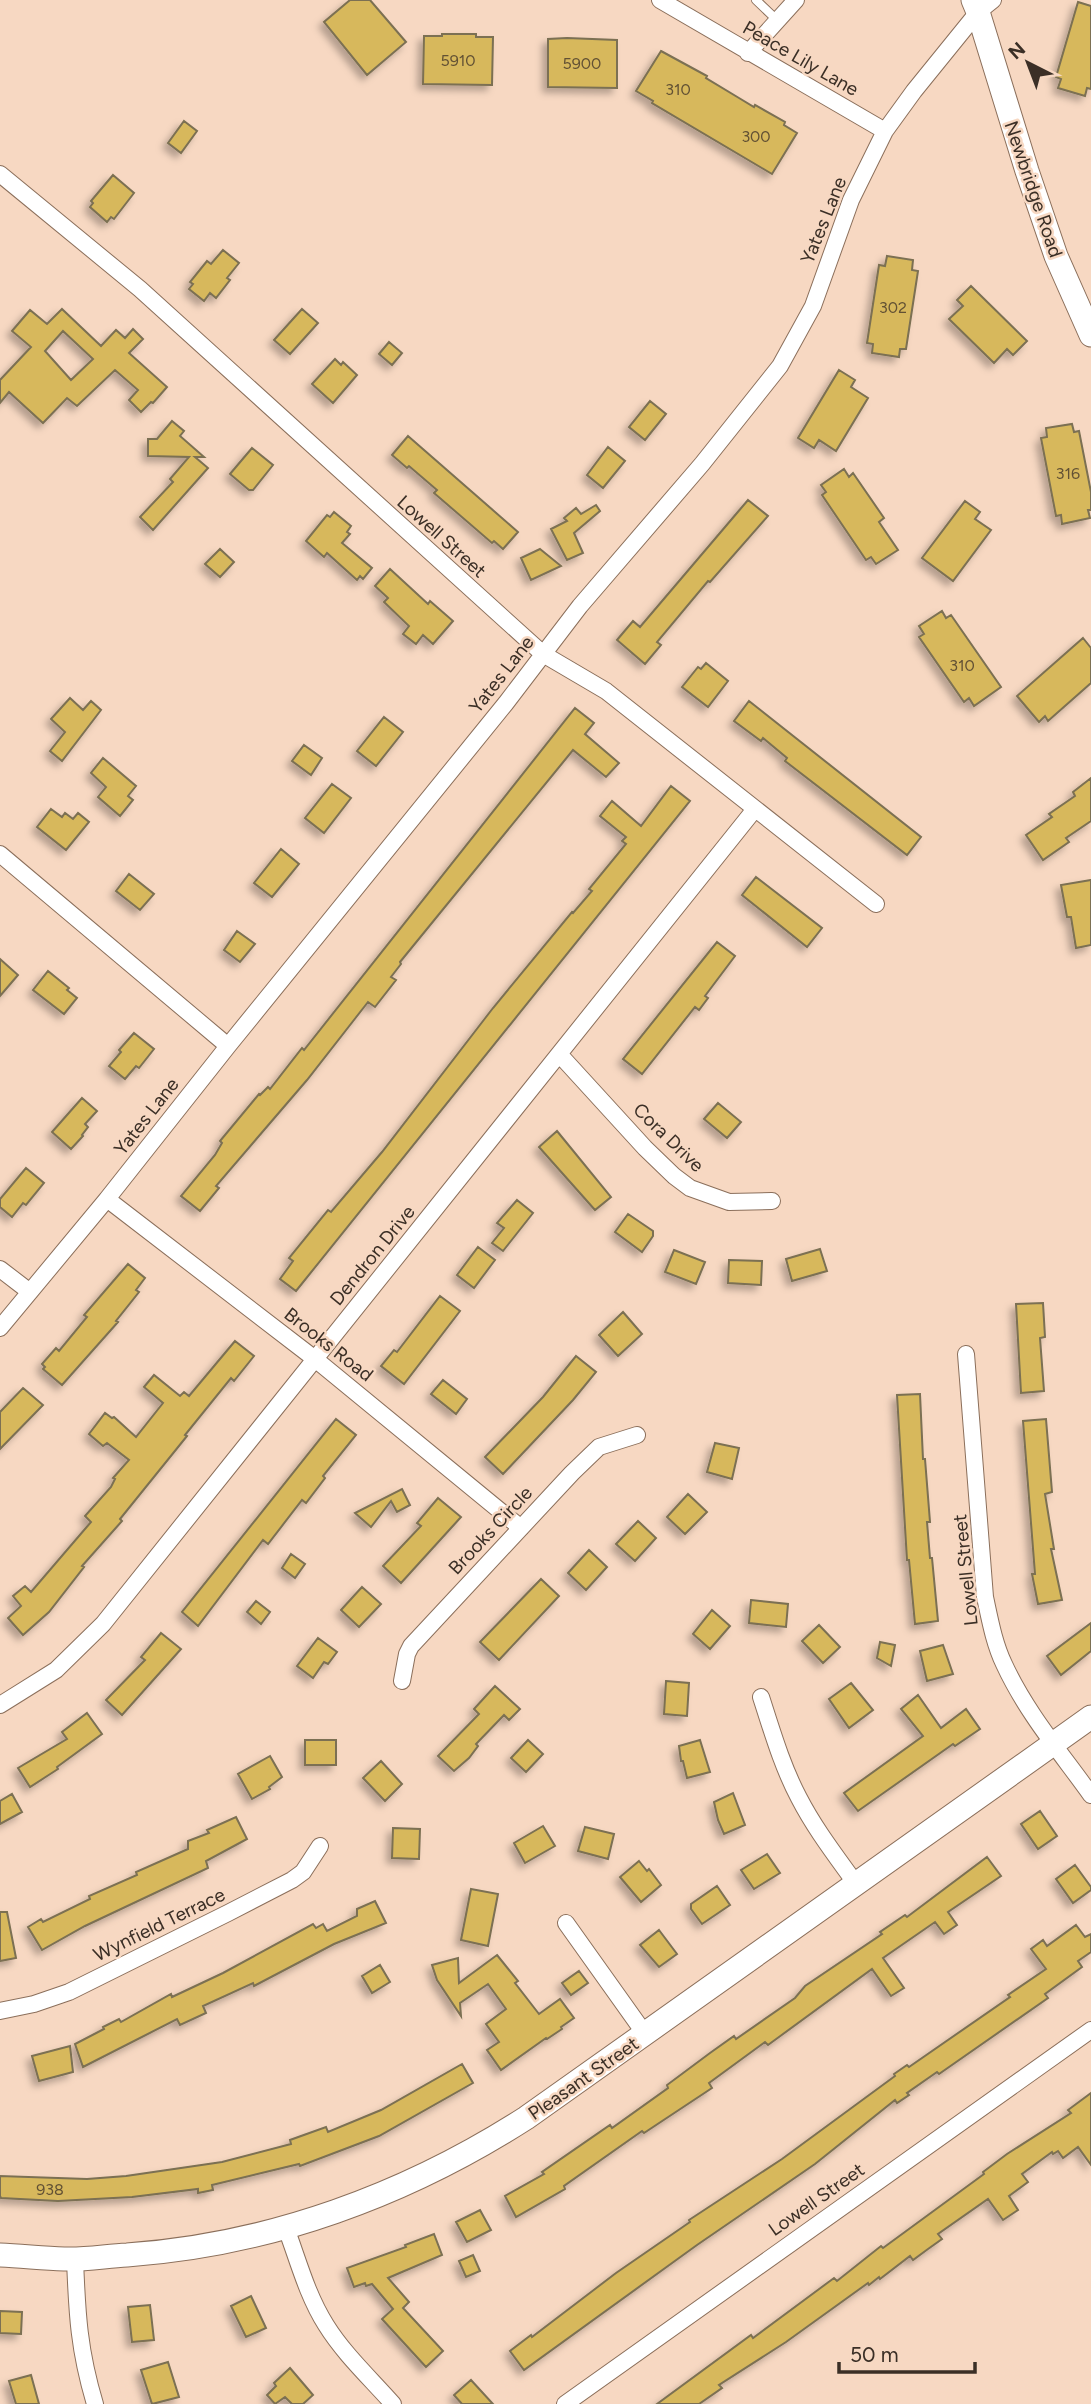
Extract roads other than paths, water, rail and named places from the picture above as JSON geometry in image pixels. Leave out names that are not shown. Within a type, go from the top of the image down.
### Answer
[{"type":"street","name":"Peace Lily Lane","points":[[660,0],[886,131]]},
{"type":"street","points":[[748,53],[796,0]]},
{"type":"street","name":"Yates Lane","points":[[0,1328],[107,1199],[580,606],[702,464],[780,366],[813,306],[852,200],[886,131],[981,4]]},
{"type":"street","name":"Newbridge Road","points":[[981,4],[1027,171],[1056,256],[1091,335]]},
{"type":"street","name":"Lowell Street","points":[[0,174],[85,241],[140,289],[543,654],[606,691],[876,904]]},
{"type":"street","name":"Dendron Drive","points":[[0,1705],[56,1670],[103,1624],[755,810]]},
{"type":"street","points":[[0,854],[228,1046]]},
{"type":"street","name":"Cora Drive","points":[[560,1055],[645,1147],[690,1188],[729,1202],[772,1201]]},
{"type":"street","name":"Brooks Road","points":[[107,1199],[315,1359],[521,1528]]},
{"type":"street","points":[[0,1269],[30,1293]]},
{"type":"street","name":"Lowell Street","points":[[967,1354],[985,1597],[990,1626],[1018,1693],[1091,1795]]},
{"type":"street","name":"Brooks Circle","points":[[402,1681],[411,1646],[521,1528],[599,1447],[637,1435]]},
{"type":"street","points":[[761,1697],[797,1796],[856,1884]]},
{"type":"street","name":"Pleasant Street","points":[[0,2255],[75,2259],[181,2250],[286,2228],[386,2192],[469,2152],[526,2118],[1091,1717]]},
{"type":"street","name":"Wynfield Terrace","points":[[0,2011],[34,2004],[69,1992],[239,1908],[303,1872],[320,1846]]},
{"type":"street","points":[[566,1923],[645,2034]]},
{"type":"street","name":"Lowell Street","points":[[565,2404],[1091,2030]]},
{"type":"street","points":[[286,2228],[312,2298],[325,2323],[337,2341],[393,2404]]},
{"type":"street","points":[[75,2259],[80,2350],[95,2404]]},
{"type":"lane","points":[[756,0],[778,21]]}]
